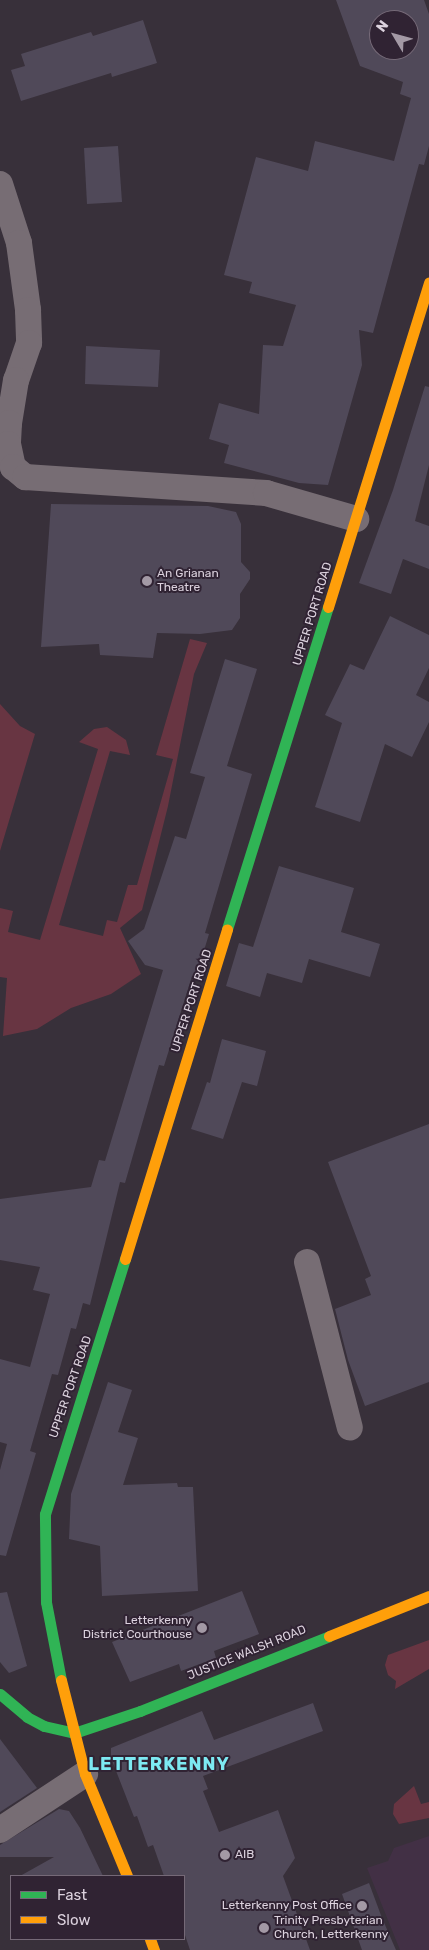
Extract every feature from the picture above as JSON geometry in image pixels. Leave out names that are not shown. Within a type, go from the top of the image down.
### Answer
[{"type":"street","points":[[0,184],[19,244],[28,310],[29,343],[16,380],[9,422],[8,444],[13,467],[25,477],[266,493],[356,519]]},
{"type":"street","name":"UPPER PORT ROAD","points":[[127,1875],[85,1774],[74,1733],[46,1602],[43,1549],[45,1514],[429,282]]},
{"type":"street","points":[[307,1262],[350,1428]]},
{"type":"street","name":"JUSTICE WALSH ROAD","points":[[74,1733],[140,1711],[429,1596]]},
{"type":"street","points":[[0,1694],[27,1716],[44,1726],[74,1733]]},
{"type":"street","points":[[0,1830],[85,1774]]},
{"type":"shaded area","points":[[190,639],[207,643],[194,674],[168,806],[142,910],[120,928],[141,974],[111,994],[71,1008],[37,1029],[3,1036],[7,978],[0,977],[0,908],[13,911],[8,932],[40,940],[98,749],[79,742],[94,729],[107,727],[126,740],[130,755],[110,751],[59,925],[103,936],[107,920],[117,922],[128,885],[137,885],[173,759],[156,755]]},
{"type":"shaded area","points":[[0,704],[20,726],[35,734],[0,851]]},
{"type":"shaded area","points":[[429,1640],[429,1669],[395,1689],[396,1681],[388,1675],[385,1665],[388,1655]]},
{"type":"shaded area","points":[[414,1786],[421,1804],[429,1802],[429,1818],[399,1824],[393,1814],[394,1804]]},
{"type":"shaded area","points":[[429,1836],[429,1950],[400,1950],[367,1868],[388,1861],[394,1848]]},
{"type":"building","points":[[336,0],[424,0],[429,14],[429,146],[424,165],[419,164],[373,333],[359,330],[362,365],[328,485],[299,483],[224,463],[229,445],[209,439],[219,403],[259,414],[263,345],[283,346],[296,305],[249,293],[252,282],[224,275],[256,157],[308,171],[315,141],[394,161],[411,98],[400,94],[403,82],[360,66]]},
{"type":"building","points":[[143,20],[157,63],[112,77],[111,73],[21,101],[11,70],[25,66],[21,54],[91,32],[93,36]]},
{"type":"building","points":[[118,146],[122,202],[87,204],[84,148]]},
{"type":"building","points":[[86,346],[160,350],[158,387],[85,384]]},
{"type":"building","points":[[425,386],[429,387],[429,465],[415,521],[429,526],[429,569],[403,559],[391,594],[359,583],[393,490]]},
{"type":"building","name":"An Grianan Theatre","points":[[51,504],[208,506],[236,512],[241,524],[241,562],[250,572],[250,579],[240,594],[240,618],[232,630],[200,634],[157,633],[153,658],[100,655],[99,644],[41,647]]},
{"type":"building","points":[[390,616],[429,635],[429,668],[416,695],[429,702],[429,722],[412,757],[385,744],[360,822],[315,807],[342,723],[325,715],[350,664],[364,670]]},
{"type":"building","points":[[225,659],[257,669],[227,766],[252,774],[205,933],[209,934],[196,977],[192,976],[164,1066],[159,1065],[125,1183],[120,1182],[90,1305],[83,1303],[76,1329],[71,1328],[58,1375],[52,1374],[30,1451],[36,1453],[6,1556],[0,1555],[0,1470],[7,1444],[0,1442],[0,1359],[30,1367],[50,1294],[33,1290],[40,1267],[0,1260],[0,1199],[91,1187],[99,1160],[105,1161],[163,970],[145,965],[128,941],[144,929],[175,836],[186,839],[205,777],[190,773]]},
{"type":"building","points":[[279,866],[354,888],[341,932],[380,944],[370,977],[309,959],[302,983],[267,973],[260,997],[226,986],[239,943],[253,947]]},
{"type":"building","points":[[222,1039],[266,1051],[257,1086],[242,1082],[223,1139],[191,1129],[207,1082],[210,1083]]},
{"type":"building","points":[[429,1124],[429,1382],[365,1406],[348,1360],[335,1309],[371,1295],[365,1279],[371,1276],[328,1162]]},
{"type":"building","points":[[108,1382],[132,1390],[118,1432],[138,1438],[123,1485],[177,1483],[178,1487],[193,1487],[198,1591],[102,1596],[100,1546],[69,1539],[71,1494]]},
{"type":"building","name":"Letterkenny District Courthouse","points":[[242,1591],[259,1634],[214,1651],[216,1658],[181,1671],[179,1664],[130,1682],[112,1642]]},
{"type":"building","points":[[7,1592],[27,1666],[9,1673],[0,1662],[0,1593]]},
{"type":"building","points":[[313,1703],[323,1731],[203,1776],[208,1789],[203,1791],[219,1832],[278,1810],[295,1858],[283,1876],[310,1950],[190,1950],[185,1935],[185,1875],[164,1875],[153,1845],[148,1847],[137,1816],[134,1817],[111,1758],[111,1748],[202,1711],[214,1740]]},
{"type":"building","points":[[0,1739],[37,1788],[0,1812]]},
{"type":"building","points":[[59,1809],[69,1811],[80,1828],[103,1875],[22,1875],[54,1857],[0,1857],[0,1845]]},
{"type":"building","name":"Letterkenny Post Office","points":[[369,1883],[396,1950],[362,1950],[342,1894]]},
{"type":"traffic: fast","points":[[227,929],[328,607]]},
{"type":"traffic: fast","points":[[61,1680],[46,1602],[45,1514],[125,1259]]},
{"type":"traffic: fast","points":[[74,1733],[140,1711],[329,1636]]},
{"type":"traffic: fast","points":[[0,1694],[27,1717],[44,1726],[74,1733]]},
{"type":"traffic: slow","points":[[328,607],[429,282]]},
{"type":"traffic: slow","points":[[125,1259],[227,929]]},
{"type":"traffic: slow","points":[[329,1636],[429,1596]]},
{"type":"traffic: slow","points":[[61,1680],[85,1774],[127,1875]]},
{"type":"traffic: slow","points":[[150,1940],[154,1950]]},
{"type":"place","name":"An Grianan Theatre","points":[[147,581]]},
{"type":"place","name":"Letterkenny District Courthouse","points":[[202,1628]]},
{"type":"place","name":"AIB","points":[[225,1855]]},
{"type":"place","name":"Letterkenny Post Office","points":[[362,1906]]},
{"type":"place","name":"Trinity Presbyterian Church, Letterkenny","points":[[264,1928]]},
{"type":"district","name":"LETTERKENNY","points":[[159,1764]]}]
